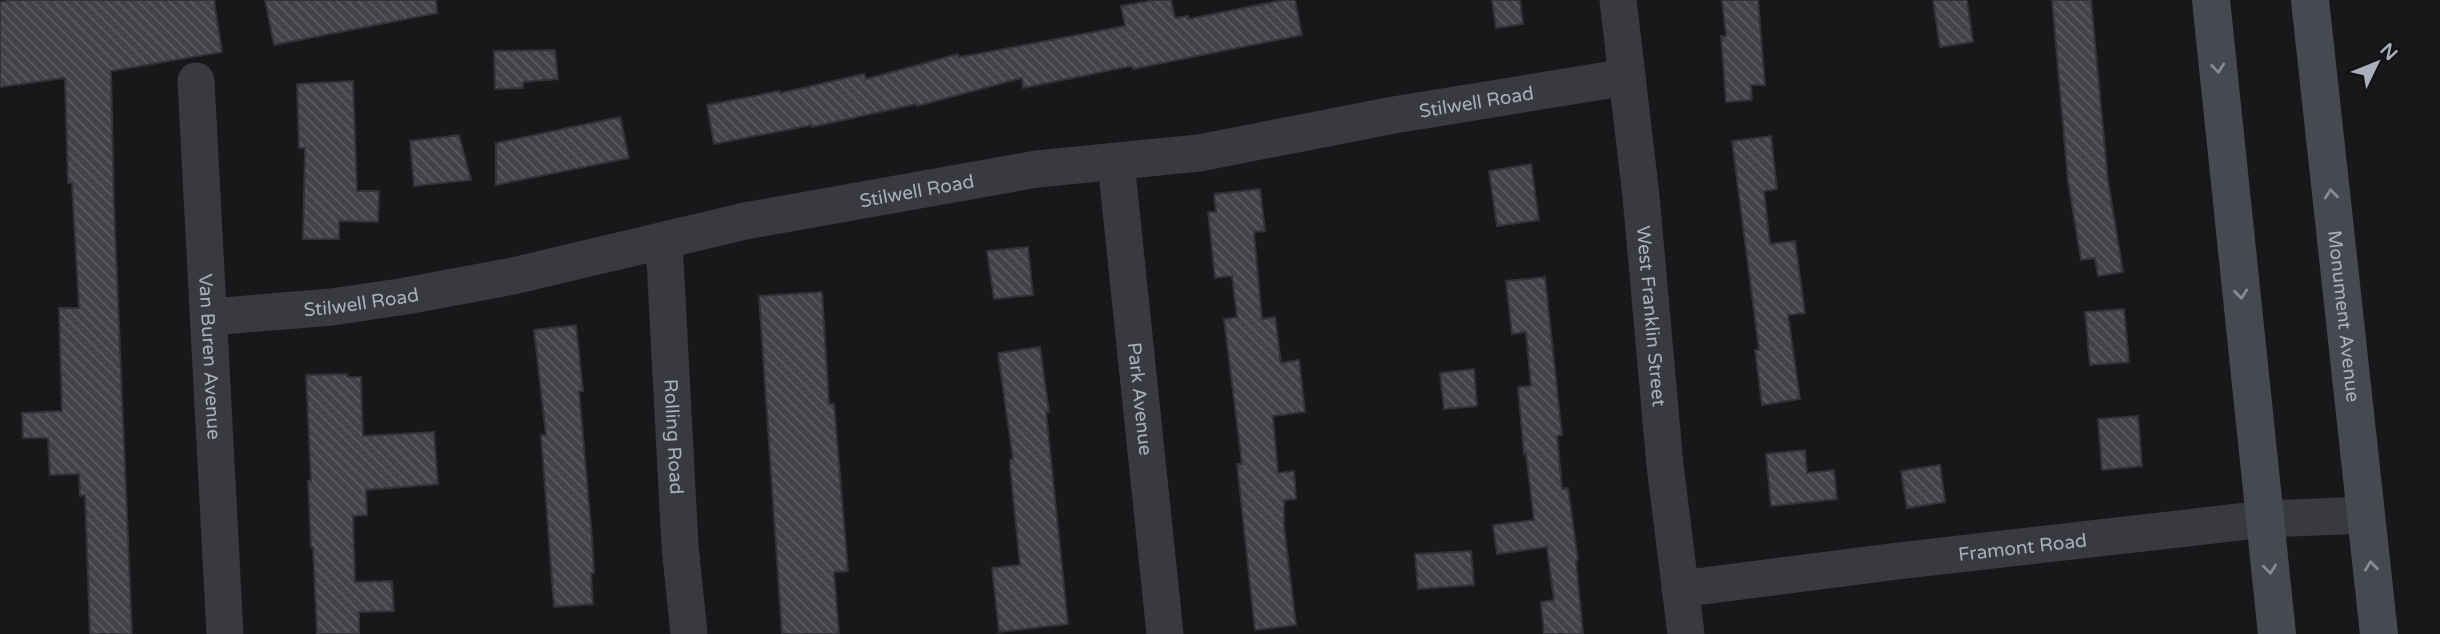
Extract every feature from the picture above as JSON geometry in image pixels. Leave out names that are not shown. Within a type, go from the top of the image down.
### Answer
[{"type":"street","name":"West Franklin Street","points":[[1618,0],[1641,196],[1665,465],[1685,634]]},
{"type":"street","points":[[2211,0],[2277,634]]},
{"type":"street","name":"Monument Avenue","points":[[2310,0],[2379,634]]},
{"type":"street","name":"Stilwell Road","points":[[210,317],[332,307],[406,296],[513,276],[745,221],[1037,169],[1199,153],[1394,115],[1627,77]]},
{"type":"street","name":"Van Buren Avenue","points":[[196,81],[225,634]]},
{"type":"street","name":"Park Avenue","points":[[1116,162],[1165,634]]},
{"type":"street","name":"Rolling Road","points":[[664,241],[680,545],[689,634]]},
{"type":"street","name":"Framont Road","points":[[1680,589],[1898,561],[2265,520],[2366,515]]},
{"type":"building","points":[[214,0],[222,52],[111,71],[132,634],[90,634],[85,495],[80,496],[79,474],[50,475],[48,438],[23,438],[22,413],[62,411],[59,308],[79,308],[72,183],[68,183],[65,78],[0,87],[0,2]]},
{"type":"building","points":[[265,0],[436,0],[437,13],[274,45]]},
{"type":"building","points":[[1171,0],[1175,18],[1188,16],[1188,19],[1295,0],[1302,35],[1023,88],[1022,78],[917,106],[916,104],[812,127],[714,144],[707,105],[779,91],[780,93],[864,74],[866,79],[958,54],[959,57],[971,55],[1125,26],[1121,6]]},
{"type":"building","points":[[1492,0],[1520,0],[1523,24],[1496,28]]},
{"type":"building","points":[[1722,0],[1758,0],[1765,85],[1751,85],[1752,100],[1726,102],[1721,36],[1726,36]]},
{"type":"building","points":[[1933,0],[1967,0],[1973,42],[1940,47]]},
{"type":"building","points":[[2052,0],[2091,0],[2108,181],[2123,272],[2098,276],[2095,258],[2081,260],[2068,181]]},
{"type":"building","points":[[555,50],[558,79],[523,82],[523,88],[495,89],[494,51]]},
{"type":"building","points":[[353,81],[357,191],[379,191],[378,222],[339,221],[339,239],[303,239],[305,148],[299,148],[297,84]]},
{"type":"building","points":[[620,117],[629,158],[496,185],[496,143]]},
{"type":"building","points":[[459,135],[471,180],[414,186],[410,141]]},
{"type":"building","points":[[1771,136],[1777,189],[1764,191],[1770,244],[1795,241],[1805,313],[1788,315],[1800,399],[1762,405],[1755,350],[1759,350],[1732,141]]},
{"type":"building","points":[[1531,164],[1539,220],[1497,226],[1489,171]]},
{"type":"building","points":[[1260,189],[1265,231],[1254,232],[1262,319],[1275,317],[1281,363],[1299,360],[1305,412],[1273,416],[1278,473],[1294,471],[1296,499],[1284,500],[1284,526],[1296,625],[1255,630],[1237,464],[1242,464],[1224,319],[1237,317],[1232,276],[1215,278],[1208,212],[1216,212],[1214,194]]},
{"type":"building","points":[[1028,247],[1033,295],[994,299],[987,251]]},
{"type":"building","points":[[1545,277],[1562,435],[1557,436],[1562,489],[1568,488],[1578,560],[1583,634],[1544,634],[1541,602],[1554,600],[1547,547],[1497,554],[1493,525],[1534,520],[1518,387],[1531,386],[1526,332],[1512,334],[1506,281]]},
{"type":"building","points":[[822,292],[829,404],[834,404],[848,571],[834,572],[839,634],[782,634],[759,296]]},
{"type":"building","points":[[2124,309],[2129,362],[2090,365],[2085,312]]},
{"type":"building","points":[[576,325],[592,538],[593,604],[554,607],[541,435],[546,435],[534,330]]},
{"type":"building","points":[[1040,347],[1049,412],[1046,412],[1068,624],[999,632],[992,568],[1020,565],[1010,465],[1010,460],[1013,459],[998,353]]},
{"type":"building","points":[[1474,369],[1477,406],[1444,409],[1440,373]]},
{"type":"building","points":[[347,374],[347,377],[361,377],[363,436],[434,432],[438,484],[366,490],[367,515],[353,516],[355,582],[392,581],[394,611],[359,612],[359,634],[317,634],[308,481],[311,481],[306,375]]},
{"type":"building","points":[[2138,416],[2142,466],[2102,470],[2098,419]]},
{"type":"building","points":[[1805,450],[1807,473],[1834,470],[1837,499],[1771,506],[1766,454]]},
{"type":"building","points":[[1940,465],[1945,502],[1907,508],[1901,471]]},
{"type":"building","points":[[1471,551],[1474,585],[1418,589],[1415,554]]}]
